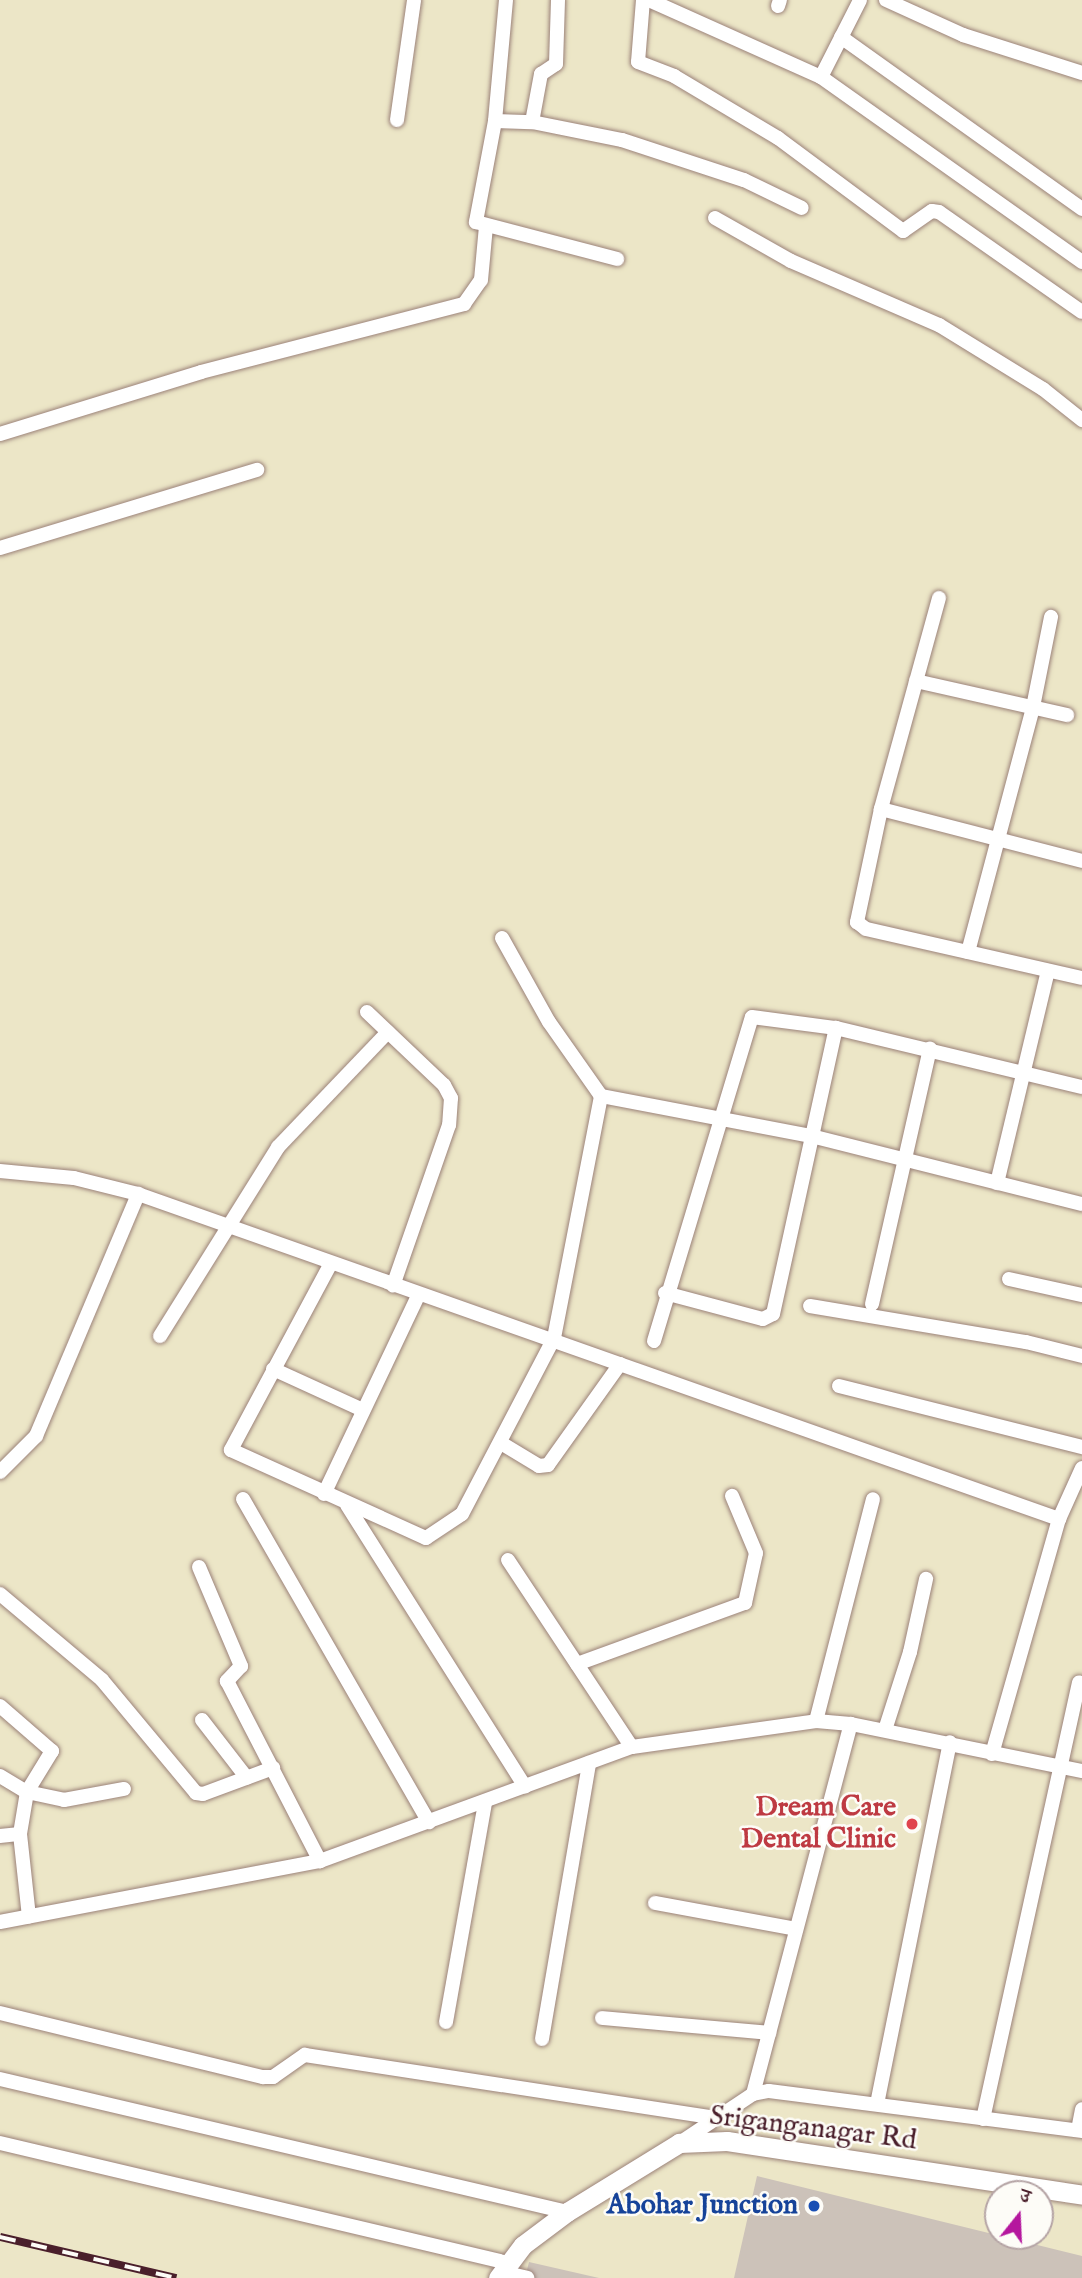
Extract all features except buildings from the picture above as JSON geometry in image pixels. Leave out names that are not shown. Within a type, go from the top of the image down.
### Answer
[{"type":"main road","name":"Sriganganagar Rd","points":[[503,2271],[523,2245],[567,2212],[679,2143],[727,2141],[1082,2195]]},
{"type":"street","points":[[397,120],[414,0]]},
{"type":"street","points":[[506,0],[495,121],[476,222],[617,259]]},
{"type":"street","points":[[532,122],[541,74],[556,64],[558,0]]},
{"type":"street","points":[[643,0],[638,62],[674,76],[778,138],[904,232],[932,211],[939,212],[1082,312]]},
{"type":"street","points":[[649,0],[821,77],[1082,262]]},
{"type":"street","points":[[821,77],[860,0]]},
{"type":"street","points":[[886,0],[963,34],[1082,73]]},
{"type":"street","points":[[841,37],[1082,209]]},
{"type":"street","points":[[495,121],[532,122],[649,148],[744,180],[802,208]]},
{"type":"street","points":[[715,218],[791,261],[939,326],[1043,389],[1082,420]]},
{"type":"street","points":[[0,433],[201,372],[464,304],[481,280],[486,226]]},
{"type":"street","points":[[0,548],[257,470]]},
{"type":"street","points":[[939,598],[881,809],[857,922],[866,929],[1082,978]]},
{"type":"street","points":[[968,952],[1033,707],[1051,617]]},
{"type":"street","points":[[916,681],[1067,715]]},
{"type":"street","points":[[881,809],[1082,862]]},
{"type":"street","points":[[502,937],[549,1022],[601,1096],[815,1137],[1082,1204]]},
{"type":"street","points":[[997,1183],[1048,971]]},
{"type":"street","points":[[367,1012],[444,1085],[452,1110],[393,1286]]},
{"type":"street","points":[[654,1341],[718,1119],[751,1017],[836,1028],[1082,1087]]},
{"type":"street","points":[[666,1293],[763,1319],[773,1314],[815,1137],[836,1028]]},
{"type":"street","points":[[160,1336],[290,1132],[388,1032]]},
{"type":"street","points":[[872,1304],[930,1049]]},
{"type":"street","points":[[330,1265],[231,1450],[426,1538],[462,1514],[554,1338],[601,1096]]},
{"type":"street","points":[[0,1171],[75,1178],[138,1195],[330,1265],[554,1338],[620,1364],[1059,1519]]},
{"type":"street","points":[[0,1472],[36,1436],[138,1195]]},
{"type":"street","points":[[1009,1279],[1082,1295]]},
{"type":"street","points":[[324,1494],[419,1294]]},
{"type":"street","points":[[810,1306],[1026,1342],[1082,1356]]},
{"type":"street","points":[[500,1443],[539,1466],[548,1465],[620,1364]]},
{"type":"street","points":[[273,1369],[363,1410]]},
{"type":"street","points":[[838,1386],[1082,1447]]},
{"type":"street","points":[[992,1754],[1059,1519],[1082,1468]]},
{"type":"street","points":[[577,1664],[745,1603],[756,1553],[732,1496]]},
{"type":"street","points":[[243,1499],[429,1822]]},
{"type":"street","points":[[816,1721],[873,1499]]},
{"type":"street","points":[[346,1504],[525,1787]]},
{"type":"street","points":[[508,1560],[632,1746]]},
{"type":"street","points":[[200,1566],[241,1667],[227,1681],[320,1861]]},
{"type":"street","points":[[885,1730],[912,1646],[926,1579]]},
{"type":"street","points":[[0,1594],[102,1680],[196,1793],[273,1768]]},
{"type":"street","points":[[983,2119],[1058,1766],[1079,1682]]},
{"type":"street","points":[[0,1706],[51,1751],[27,1791],[20,1834],[29,1917]]},
{"type":"street","points":[[202,1720],[247,1778]]},
{"type":"street","points":[[0,1922],[320,1861],[632,1746],[816,1721],[851,1724],[950,1742],[992,1754],[1082,1771]]},
{"type":"street","points":[[753,2094],[851,1724]]},
{"type":"street","points":[[877,2105],[950,1742]]},
{"type":"street","points":[[542,2039],[589,1763]]},
{"type":"street","points":[[0,1776],[27,1791],[64,1800],[124,1789]]},
{"type":"street","points":[[446,2022],[485,1802]]},
{"type":"street","points":[[0,1836],[20,1834]]},
{"type":"street","points":[[655,1903],[796,1929]]},
{"type":"street","points":[[0,2013],[263,2077],[273,2077],[305,2055],[717,2118]]},
{"type":"street","points":[[602,2018],[769,2033]]},
{"type":"street","points":[[0,2079],[567,2212]]},
{"type":"street","points":[[679,2143],[753,2094],[769,2091],[1080,2131],[1082,2109]]},
{"type":"street","points":[[0,2143],[527,2278]]},
{"type":"shaded area","name":"Abohar Junction","points":[[757,2176],[984,2232],[984,2250],[1054,2249],[1082,2256],[1082,2278],[734,2278]]},
{"type":"shaded area","name":"Abohar Junction","points":[[529,2262],[599,2278],[525,2278]]},
{"type":"railway","points":[[0,2237],[176,2278]]},
{"type":"place","name":"Dream Care Dental Clinic","points":[[912,1824]]},
{"type":"place","name":"Abohar Junction","points":[[814,2206]]}]
